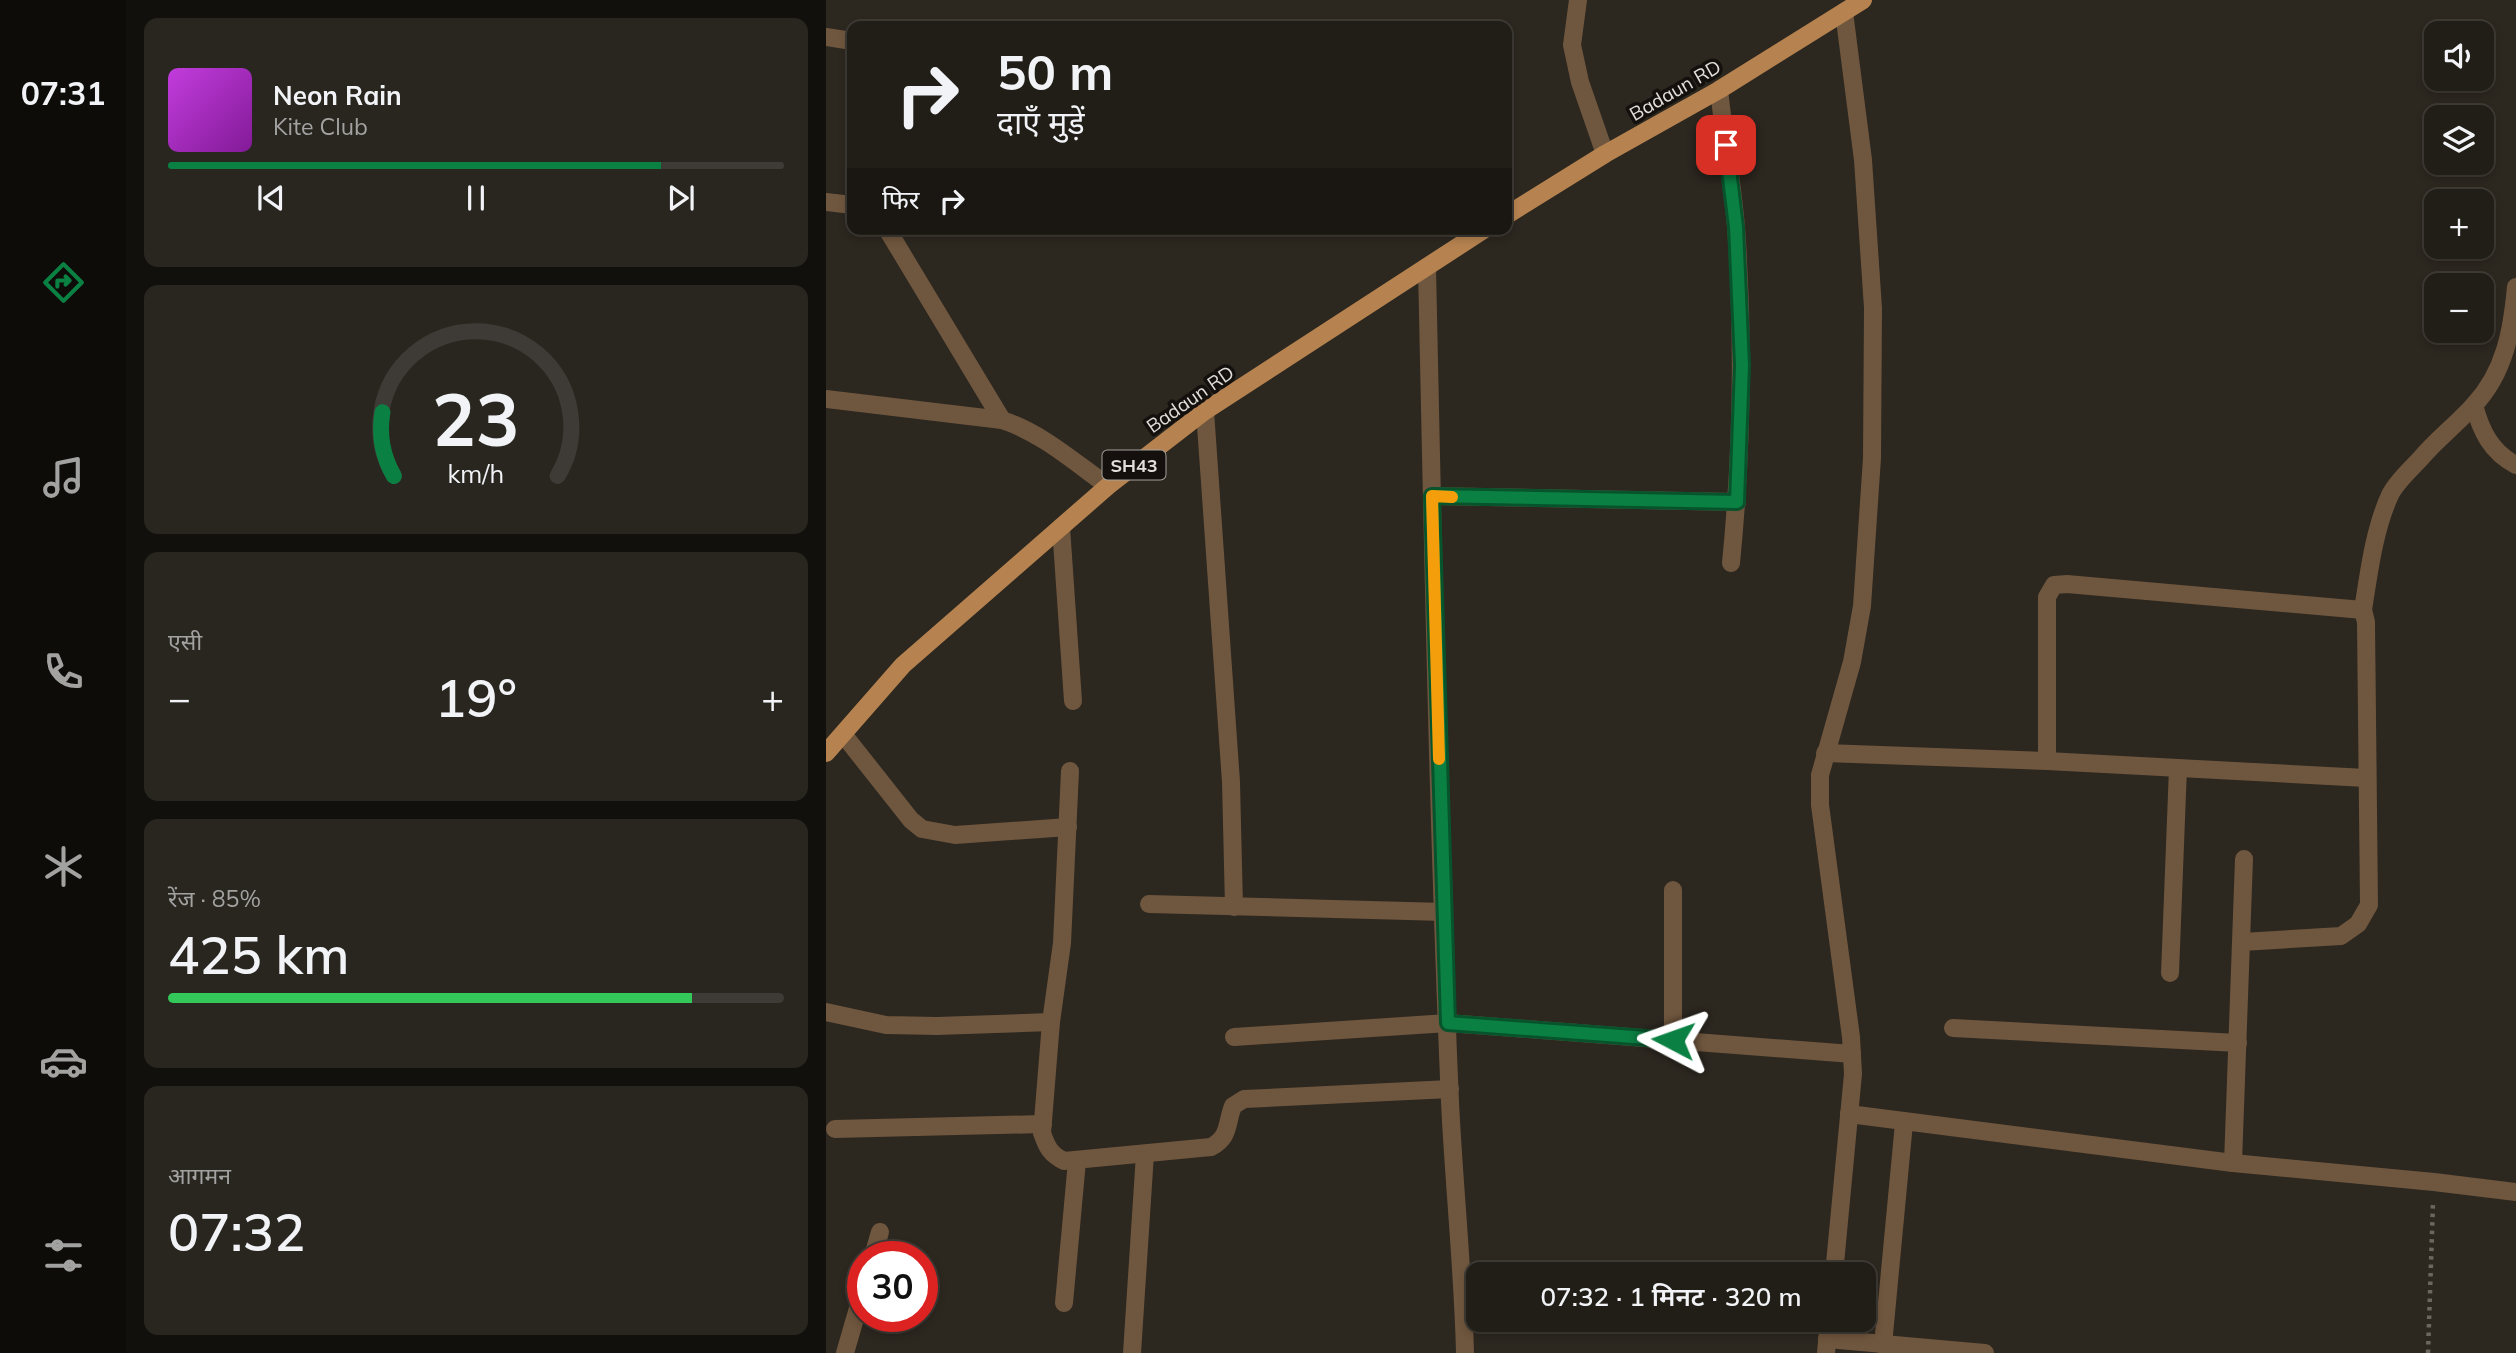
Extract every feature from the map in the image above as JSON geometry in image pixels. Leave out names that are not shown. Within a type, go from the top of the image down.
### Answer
[{"type":"main road","name":"Badaun RD","points":[[1512,212],[1605,154],[1719,90],[1863,0]]},
{"type":"main road","name":"Badaun RD","points":[[826,753],[903,665],[1108,486],[1205,411],[1476,235]]},
{"type":"street","points":[[1578,0],[1572,45],[1580,82],[1605,154]]},
{"type":"street","points":[[1835,1262],[1852,1054],[1820,805],[1820,775],[1852,662],[1863,606],[1872,458],[1871,281],[1863,160],[1844,12]]},
{"type":"street","points":[[826,37],[847,40]]},
{"type":"street","points":[[1719,90],[1736,227],[1742,365],[1737,502],[1731,563]]},
{"type":"street","points":[[826,202],[847,204]]},
{"type":"street","points":[[891,235],[1002,420]]},
{"type":"street","points":[[1427,267],[1450,1089],[1463,1268],[1465,1353]]},
{"type":"street","points":[[2242,942],[2340,936],[2357,924],[2369,905],[2366,622],[2363,610],[2374,548],[2390,494],[2489,387],[2510,339],[2516,290]]},
{"type":"street","points":[[826,399],[1002,420],[1032,432],[1108,486]]},
{"type":"street","points":[[2474,405],[2481,431],[2494,450],[2516,465]]},
{"type":"street","points":[[1205,411],[1231,782],[1234,907]]},
{"type":"street","points":[[1432,496],[1737,502]]},
{"type":"street","points":[[1061,527],[1073,701]]},
{"type":"street","points":[[2047,761],[2047,597],[2054,584],[2363,610]]},
{"type":"street","points":[[842,734],[911,820],[922,829],[955,835],[1068,827]]},
{"type":"street","points":[[1825,753],[2047,761],[2366,778]]},
{"type":"street","points":[[2170,973],[2178,768]]},
{"type":"street","points":[[1070,771],[1062,943],[1051,1022],[1042,1133],[1046,1147],[1053,1156],[1064,1161],[1210,1147],[1221,1142],[1233,1106],[1244,1099],[1450,1089]]},
{"type":"street","points":[[2234,1163],[2245,859]]},
{"type":"street","points":[[1673,890],[1673,1040]]},
{"type":"street","points":[[1149,904],[1444,912]]},
{"type":"street","points":[[826,1012],[886,1025],[1051,1022]]},
{"type":"street","points":[[1234,1037],[1448,1023],[1852,1054]]},
{"type":"street","points":[[1953,1028],[2238,1043]]},
{"type":"street","points":[[1849,1114],[2234,1163],[2516,1192]]},
{"type":"street","points":[[1883,1345],[1905,1123]]},
{"type":"street","points":[[835,1129],[1043,1124]]},
{"type":"street","points":[[1132,1353],[1144,1154]]},
{"type":"street","points":[[1064,1303],[1077,1160]]},
{"type":"street","points":[[877,1241],[880,1232]]},
{"type":"street","points":[[845,1353],[851,1332]]},
{"type":"street","points":[[1827,1346],[1883,1345],[1984,1353]]},
{"type":"path","points":[[2428,1353],[2434,1182]]},
{"type":"slow traffic","points":[[1439,759],[1432,496],[1452,497]]},
{"type":"route","points":[[1673,1040],[1448,1023],[1432,496],[1737,502],[1742,365],[1736,227],[1726,145]]}]
